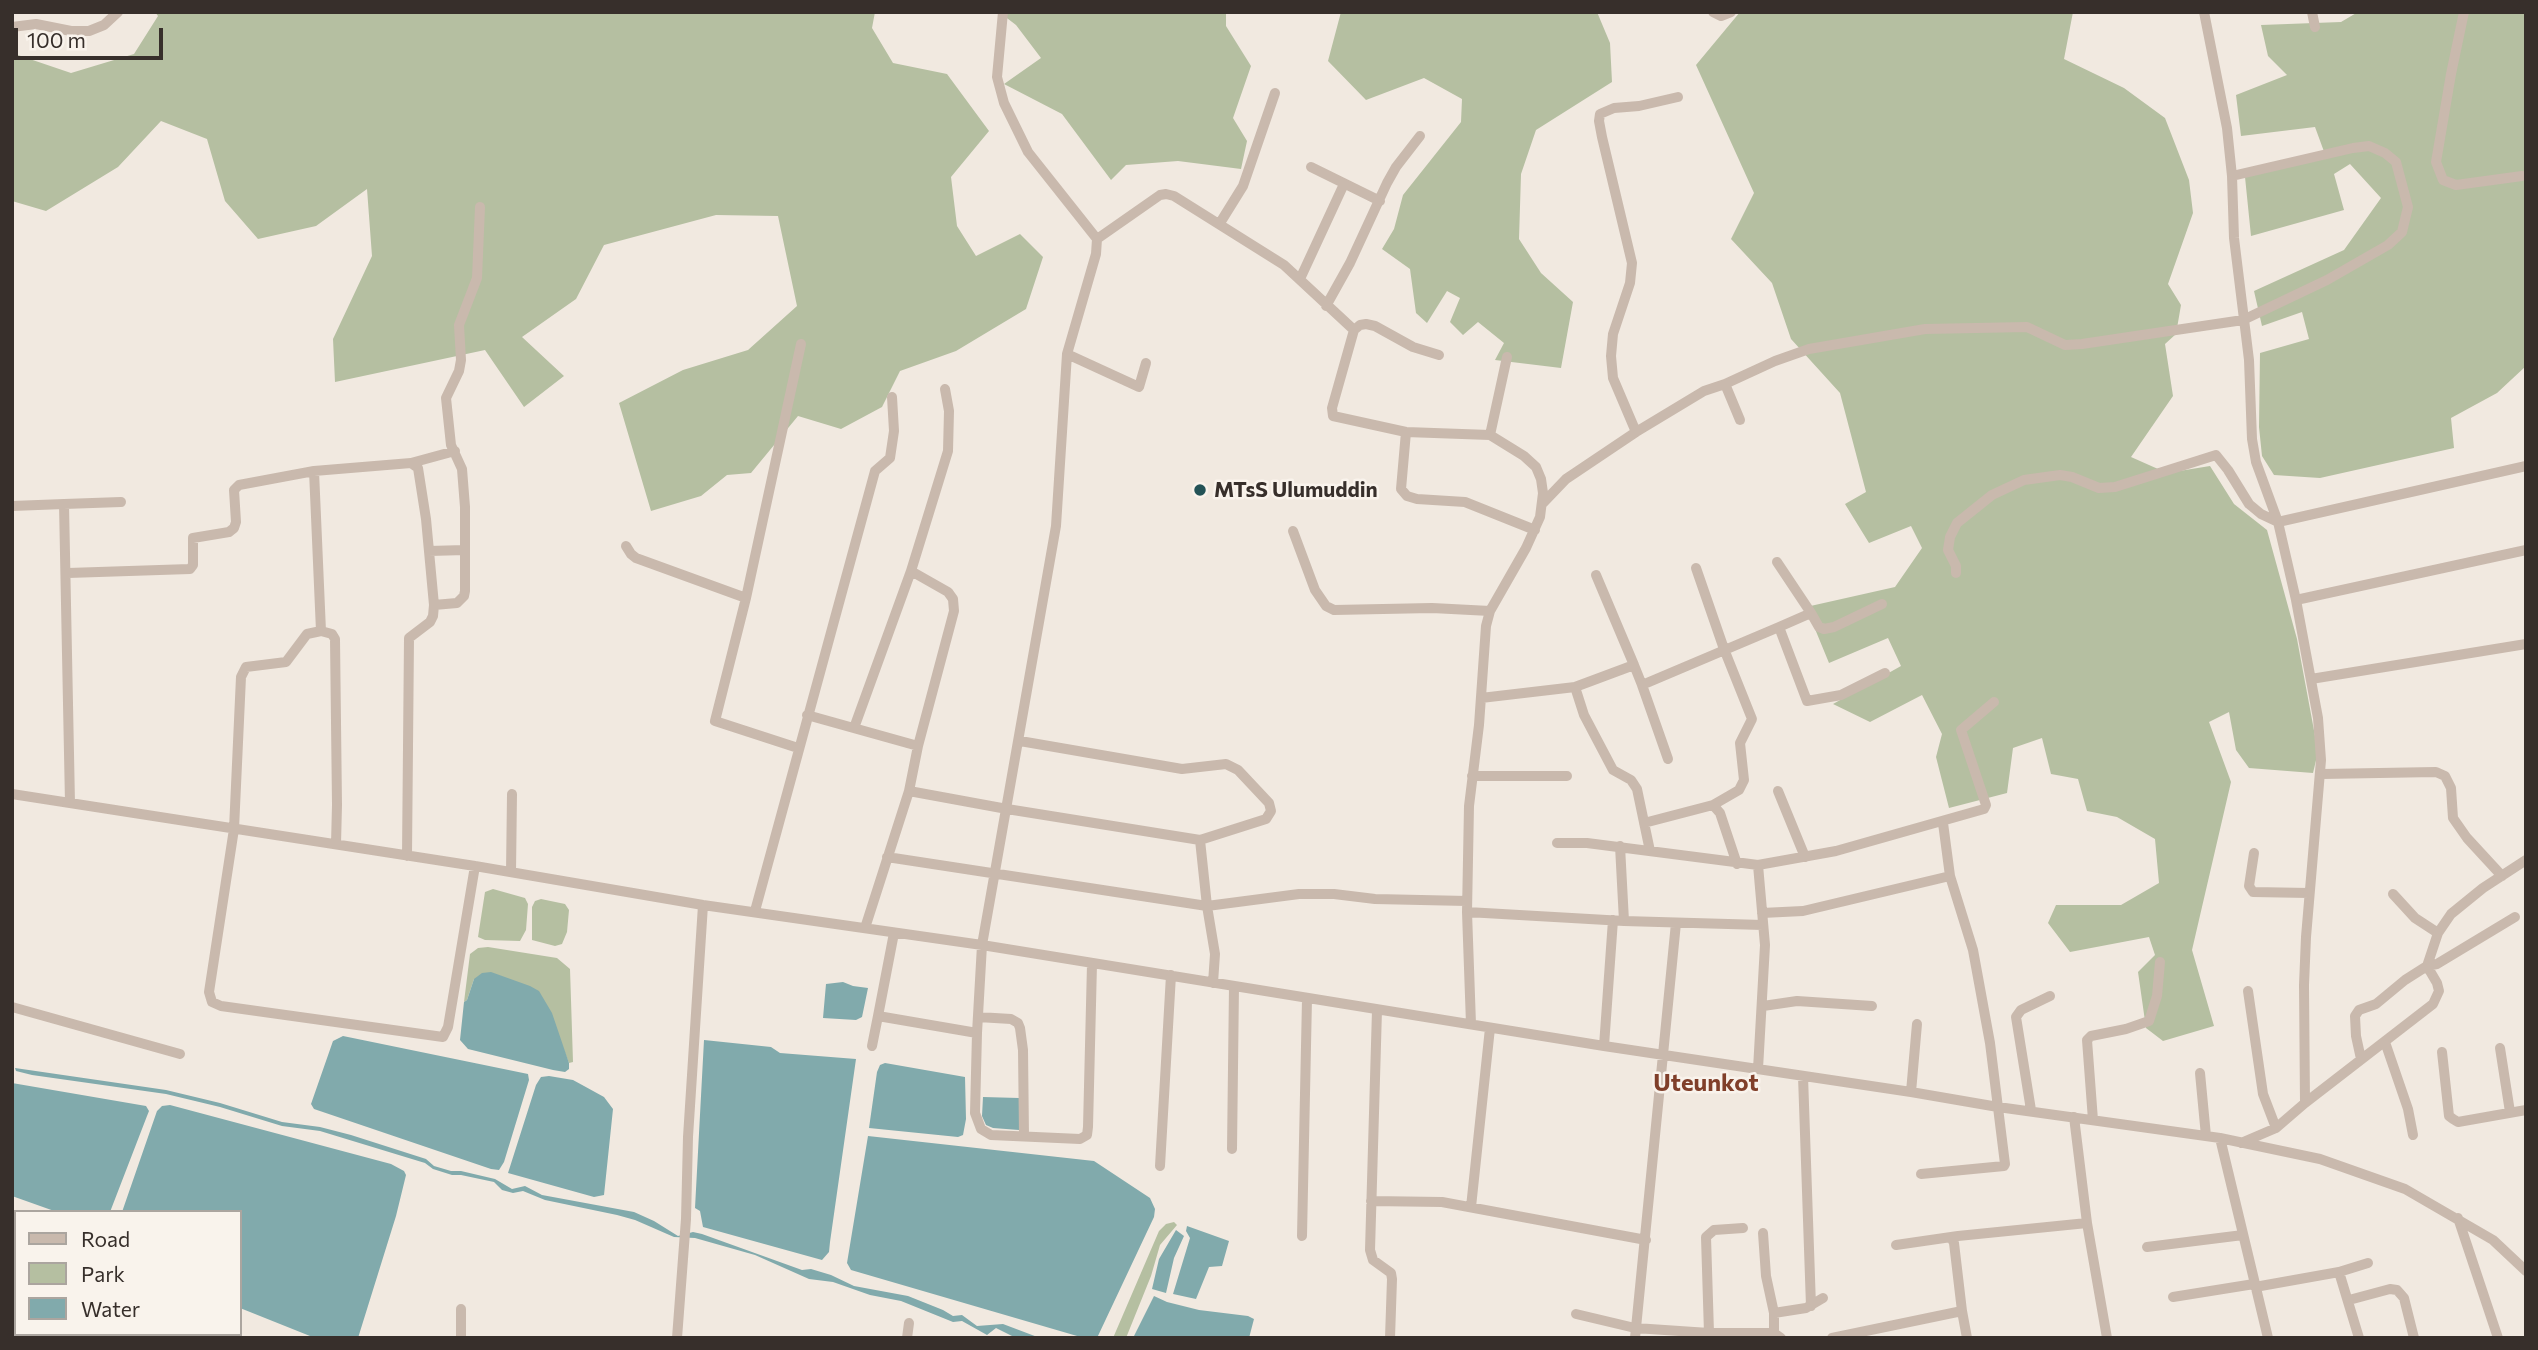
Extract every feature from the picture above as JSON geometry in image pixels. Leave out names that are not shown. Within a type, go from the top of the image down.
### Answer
[{"type":"street","points":[[12,27],[36,24],[71,31],[89,31],[104,25],[118,12]]},
{"type":"street","points":[[1003,12],[997,77],[1004,103],[1028,152],[1097,239],[1096,254],[1067,354],[1056,526],[982,945],[975,1113],[981,1129],[991,1135],[1080,1139],[1087,1135],[1092,964]]},
{"type":"street","points":[[1713,12],[1721,16],[1731,12]]},
{"type":"street","points":[[2204,12],[2227,128],[2234,238],[2249,360],[2252,439],[2256,462],[2278,522],[2318,718],[2322,774],[2309,893],[2304,985],[2305,1103]]},
{"type":"street","points":[[2312,12],[2315,27]]},
{"type":"street","points":[[2464,12],[2436,162],[2443,180],[2456,186],[2524,176],[2526,189]]},
{"type":"street","points":[[1220,223],[1243,186],[1275,93]]},
{"type":"street","points":[[1636,432],[1613,378],[1611,344],[1618,314],[1630,283],[1632,263],[1599,121],[1600,114],[1614,108],[1639,106],[1678,97]]},
{"type":"street","points":[[1326,306],[1396,167],[1420,136]]},
{"type":"street","points":[[1543,503],[1566,480],[1636,432],[1704,391],[1809,348],[1925,329],[2026,327],[2065,345],[2082,344],[2243,320],[2327,280],[2388,245],[2402,232],[2408,207],[2396,162],[2385,153],[2369,146],[2232,176]]},
{"type":"street","points":[[1311,167],[1380,201]]},
{"type":"street","points":[[1300,279],[1344,184]]},
{"type":"street","points":[[1097,239],[1160,195],[1166,194],[1220,223],[1284,265],[1354,330]]},
{"type":"street","points":[[434,605],[457,603],[464,596],[465,507],[461,469],[447,421],[446,398],[456,380],[461,360],[459,325],[477,278],[480,207]]},
{"type":"street","points":[[1439,355],[1413,347],[1376,326],[1360,325],[1354,330],[1332,414],[1336,418],[1406,432],[1490,435],[1524,456],[1536,467],[1541,479],[1543,503],[1535,530],[1490,611],[1486,626],[1469,806],[1467,906],[1471,1024]]},
{"type":"street","points":[[798,748],[715,721],[746,598],[801,344]]},
{"type":"street","points":[[1067,354],[1139,387],[1146,363]]},
{"type":"street","points":[[1490,435],[1507,357]]},
{"type":"street","points":[[1725,384],[1740,420]]},
{"type":"street","points":[[854,728],[911,571],[948,451],[949,411],[944,389]]},
{"type":"street","points":[[755,911],[875,471],[890,458],[894,431],[892,397]]},
{"type":"street","points":[[1406,432],[1401,489],[1406,496],[1412,499],[1465,502],[1535,530]]},
{"type":"street","points":[[68,573],[190,569],[193,565],[193,538],[229,533],[234,528],[236,486],[314,471],[411,463],[455,451]]},
{"type":"street","points":[[1956,573],[1956,566],[1948,550],[1950,537],[1957,523],[1992,495],[2024,480],[2060,475],[2099,488],[2115,487],[2216,455],[2224,463],[2249,504],[2261,514],[2278,522],[2526,467]]},
{"type":"street","points":[[407,856],[409,638],[430,622],[434,605],[418,468],[411,463]]},
{"type":"street","points":[[314,471],[321,631]]},
{"type":"street","points":[[12,506],[121,502]]},
{"type":"street","points":[[64,505],[68,573],[71,803]]},
{"type":"street","points":[[1293,531],[1315,590],[1326,606],[1334,610],[1432,608],[1490,611]]},
{"type":"street","points":[[626,546],[636,558],[746,598]]},
{"type":"street","points":[[429,551],[465,550]]},
{"type":"street","points":[[2296,600],[2526,551]]},
{"type":"street","points":[[1777,562],[1819,627],[1834,627],[1882,604]]},
{"type":"street","points":[[1644,823],[1713,805],[1739,790],[1745,780],[1740,743],[1752,719],[1696,568]]},
{"type":"street","points":[[864,928],[909,791],[918,746],[954,611],[954,599],[948,592],[911,571]]},
{"type":"street","points":[[1596,575],[1642,685],[1668,759]]},
{"type":"street","points":[[1642,685],[1811,613]]},
{"type":"street","points":[[1779,627],[1807,701],[1840,695],[1885,673]]},
{"type":"street","points":[[335,844],[335,639],[332,634],[321,631],[307,634],[286,662],[251,666],[243,671],[241,677],[228,828],[209,992],[212,1002],[221,1006],[443,1037],[448,1027],[475,866]]},
{"type":"street","points":[[2311,680],[2526,644]]},
{"type":"street","points":[[1481,698],[1575,687],[1634,665]]},
{"type":"street","points":[[1575,687],[1584,715],[1613,770],[1631,780],[1637,789],[1650,851]]},
{"type":"street","points":[[1557,843],[1620,846],[1758,865],[1805,857],[1943,823],[1986,807],[1961,730],[1994,702]]},
{"type":"street","points":[[807,715],[918,746]]},
{"type":"street","points":[[909,791],[1200,840],[1266,819],[1272,811],[1269,803],[1234,767],[1220,764],[1182,769],[1020,741]]},
{"type":"street","points":[[2322,774],[2436,772],[2445,776],[2451,788],[2454,818],[2502,876]]},
{"type":"street","points":[[1472,776],[1567,776]]},
{"type":"street","points":[[1778,791],[1805,857]]},
{"type":"street","points":[[12,794],[475,866],[703,905],[982,945],[1604,1046],[1998,1107],[2220,1138],[2320,1159],[2405,1189],[2493,1240],[2526,1271]]},
{"type":"street","points":[[510,872],[512,794]]},
{"type":"street","points":[[1713,805],[1720,813],[1737,864]]},
{"type":"street","points":[[1920,1174],[2004,1167],[2005,1161],[1990,1042],[1973,950],[1951,876],[1943,823]]},
{"type":"street","points":[[1200,840],[1207,906],[1216,954],[1213,983]]},
{"type":"street","points":[[1604,1046],[1618,921],[1620,846]]},
{"type":"street","points":[[2254,853],[2249,886],[2253,892],[2309,893]]},
{"type":"street","points":[[887,857],[1207,906],[1299,894],[1334,894],[1618,921],[1676,923],[1762,919],[1951,876]]},
{"type":"street","points":[[2241,1143],[2276,1128],[2433,1004],[2439,991],[2427,966],[2438,933],[2451,914],[2483,888],[2526,860]]},
{"type":"street","points":[[1758,865],[1763,1006],[1758,1069]]},
{"type":"street","points":[[2393,894],[2415,918],[2438,933]]},
{"type":"street","points":[[677,1338],[703,905]]},
{"type":"street","points":[[2361,1059],[2356,1036],[2356,1016],[2359,1010],[2376,1004],[2427,966],[2437,964],[2515,917]]},
{"type":"street","points":[[1635,1333],[1676,923]]},
{"type":"street","points":[[873,1046],[894,933]]},
{"type":"street","points":[[2093,1120],[2087,1040],[2091,1035],[2126,1029],[2149,1021],[2157,996],[2160,962]]},
{"type":"street","points":[[1160,1166],[1171,975]]},
{"type":"street","points":[[1232,1149],[1234,986]]},
{"type":"street","points":[[2248,991],[2263,1094],[2276,1128]]},
{"type":"street","points":[[2031,1111],[2016,1017],[2021,1010],[2050,996]]},
{"type":"street","points":[[1302,1236],[1307,999]]},
{"type":"street","points":[[1763,1006],[1797,1001],[1872,1006]]},
{"type":"street","points":[[12,1007],[180,1054]]},
{"type":"street","points":[[1377,1010],[1371,1257],[1391,1273],[1390,1338]]},
{"type":"street","points":[[878,1016],[977,1032]]},
{"type":"street","points":[[978,1017],[1011,1019],[1018,1023],[1020,1028],[1023,1050],[1024,1136]]},
{"type":"street","points":[[1911,1092],[1917,1024]]},
{"type":"street","points":[[1471,1207],[1490,1028]]},
{"type":"street","points":[[2385,1042],[2408,1109],[2413,1135]]},
{"type":"street","points":[[2500,1048],[2510,1112]]},
{"type":"street","points":[[2442,1052],[2449,1116],[2453,1119],[2458,1122],[2526,1110]]},
{"type":"street","points":[[2200,1073],[2206,1136]]},
{"type":"street","points":[[1803,1076],[1811,1306]]},
{"type":"street","points":[[2074,1117],[2087,1223],[2107,1338]]},
{"type":"street","points":[[2220,1138],[2267,1338]]},
{"type":"street","points":[[1371,1201],[1423,1201],[1471,1207],[1646,1240]]},
{"type":"street","points":[[2458,1218],[2498,1338]]},
{"type":"street","points":[[1896,1245],[2087,1223]]},
{"type":"street","points":[[1709,1333],[1706,1237],[1714,1230],[1743,1228]]},
{"type":"street","points":[[1576,1314],[1635,1333],[1777,1335],[1766,1276],[1763,1233]]},
{"type":"street","points":[[2147,1247],[2243,1235]]},
{"type":"street","points":[[1951,1237],[1967,1338]]},
{"type":"street","points":[[2173,1297],[2339,1272],[2368,1263]]},
{"type":"street","points":[[2339,1272],[2359,1338]]},
{"type":"street","points":[[2348,1300],[2390,1289],[2397,1290],[2404,1298],[2414,1338]]},
{"type":"street","points":[[1774,1313],[1811,1306],[1823,1298]]},
{"type":"street","points":[[461,1309],[461,1338]]},
{"type":"street","points":[[1832,1338],[1962,1311]]},
{"type":"street","points":[[907,1338],[909,1323]]},
{"type":"green space","points":[[155,12],[875,12],[872,28],[893,63],[947,74],[989,131],[951,177],[957,226],[976,256],[1020,234],[1043,257],[1026,309],[956,351],[900,371],[882,407],[841,429],[798,416],[751,473],[727,475],[701,496],[651,511],[619,403],[683,370],[748,350],[797,306],[778,216],[716,215],[604,245],[576,299],[522,337],[564,376],[524,407],[485,350],[335,382],[333,339],[372,256],[367,189],[316,226],[258,239],[225,201],[207,139],[161,121],[118,167],[46,211],[12,201],[12,53],[71,73],[134,54],[158,16]]},
{"type":"green space","points":[[999,12],[1226,12],[1226,26],[1251,66],[1233,118],[1247,141],[1241,169],[1178,161],[1126,165],[1111,180],[1062,114],[1004,84],[1041,58],[1016,25]]},
{"type":"green space","points":[[1341,12],[1597,12],[1610,43],[1612,82],[1536,130],[1521,174],[1519,239],[1541,273],[1573,302],[1561,368],[1495,360],[1504,343],[1478,322],[1463,335],[1450,322],[1460,298],[1447,291],[1427,323],[1416,313],[1410,269],[1382,249],[1394,229],[1403,195],[1461,122],[1462,99],[1424,78],[1366,100],[1328,61]]},
{"type":"green space","points":[[1740,12],[2073,12],[2064,59],[2124,88],[2165,118],[2189,180],[2193,213],[2168,284],[2181,305],[2176,334],[2165,344],[2173,396],[2131,457],[2167,473],[2210,466],[2234,504],[2267,530],[2297,639],[2318,752],[2313,773],[2249,768],[2236,750],[2229,712],[2209,722],[2231,782],[2192,950],[2214,1026],[2163,1041],[2146,1028],[2138,972],[2155,955],[2149,937],[2070,952],[2048,923],[2056,905],[2121,905],[2159,883],[2155,839],[2117,817],[2087,811],[2078,779],[2051,774],[2042,738],[2013,748],[2007,793],[1949,808],[1936,757],[1942,734],[1922,695],[1870,722],[1833,704],[1901,666],[1888,638],[1829,663],[1806,607],[1895,587],[1922,548],[1911,526],[1869,543],[1845,504],[1866,492],[1840,393],[1791,339],[1772,283],[1731,239],[1754,193],[1696,65]]},
{"type":"green space","points":[[2358,12],[2526,12],[2526,366],[2497,393],[2451,418],[2454,448],[2320,478],[2274,475],[2262,456],[2259,427],[2260,353],[2309,339],[2302,312],[2262,326],[2254,291],[2344,250],[2381,198],[2350,164],[2334,174],[2344,210],[2251,236],[2245,177],[2326,157],[2315,127],[2241,136],[2236,95],[2287,75],[2268,56],[2261,25],[2341,22]]},
{"type":"green space","points":[[493,889],[525,898],[528,904],[526,930],[520,941],[485,940],[478,937],[485,892]]},
{"type":"green space","points":[[541,899],[565,904],[569,910],[567,932],[562,944],[555,946],[532,940],[532,907],[535,901]]},
{"type":"green space","points":[[488,947],[557,958],[570,969],[573,1062],[569,1063],[561,1043],[474,979],[464,1002],[470,954],[478,948]]},
{"type":"green space","points":[[1174,1222],[1177,1225],[1160,1245],[1151,1276],[1126,1338],[1113,1338],[1159,1231],[1166,1224]]},
{"type":"water","points":[[491,972],[539,991],[552,1013],[569,1069],[565,1072],[553,1070],[468,1049],[460,1040],[464,1002],[474,979],[482,973]]},
{"type":"water","points":[[843,982],[868,988],[862,1017],[856,1020],[823,1018],[826,984]]},
{"type":"water","points":[[343,1036],[528,1074],[529,1080],[504,1162],[499,1170],[314,1109],[311,1104],[333,1041]]},
{"type":"water","points":[[704,1040],[771,1047],[780,1053],[856,1059],[829,1252],[822,1260],[703,1227],[700,1211],[695,1208]]},
{"type":"water","points":[[885,1063],[965,1077],[966,1119],[963,1135],[958,1137],[869,1128],[877,1072],[880,1065]]},
{"type":"water","points":[[15,1068],[166,1090],[282,1122],[320,1127],[351,1135],[426,1159],[434,1166],[495,1179],[512,1189],[525,1186],[542,1195],[634,1212],[678,1236],[693,1232],[702,1234],[802,1270],[811,1269],[831,1275],[854,1286],[908,1296],[953,1316],[962,1315],[977,1326],[1003,1324],[1040,1338],[1016,1338],[996,1328],[987,1335],[962,1321],[953,1322],[901,1301],[870,1295],[833,1282],[809,1279],[755,1255],[695,1238],[674,1237],[617,1215],[545,1200],[523,1191],[513,1193],[502,1190],[494,1182],[452,1175],[433,1169],[425,1163],[320,1131],[282,1126],[166,1094],[32,1075],[16,1071]]},
{"type":"water","points":[[541,1077],[573,1080],[604,1097],[613,1109],[604,1195],[594,1197],[508,1173],[536,1085]]},
{"type":"water","points":[[12,1083],[146,1106],[149,1111],[111,1210],[51,1210],[12,1196]]},
{"type":"water","points":[[983,1097],[1019,1098],[1019,1130],[986,1125],[982,1116]]},
{"type":"water","points":[[170,1105],[391,1164],[404,1171],[406,1175],[396,1216],[358,1338],[315,1338],[242,1309],[242,1210],[123,1210],[157,1111],[162,1106]]},
{"type":"water","points":[[868,1136],[1094,1161],[1150,1198],[1155,1209],[1154,1217],[1097,1338],[1084,1338],[851,1270],[847,1263]]},
{"type":"water","points":[[1187,1226],[1229,1241],[1222,1266],[1209,1267],[1196,1299],[1173,1294],[1190,1238],[1186,1231]]},
{"type":"water","points":[[1176,1230],[1184,1236],[1174,1258],[1166,1293],[1152,1289],[1159,1259]]},
{"type":"water","points":[[1154,1296],[1199,1310],[1248,1316],[1254,1319],[1249,1338],[1133,1338]]},
{"type":"place","name":"MTsS Ulumuddin","points":[[1200,490]]},
{"type":"district","name":"Uteunkot","points":[[1706,1083]]}]
